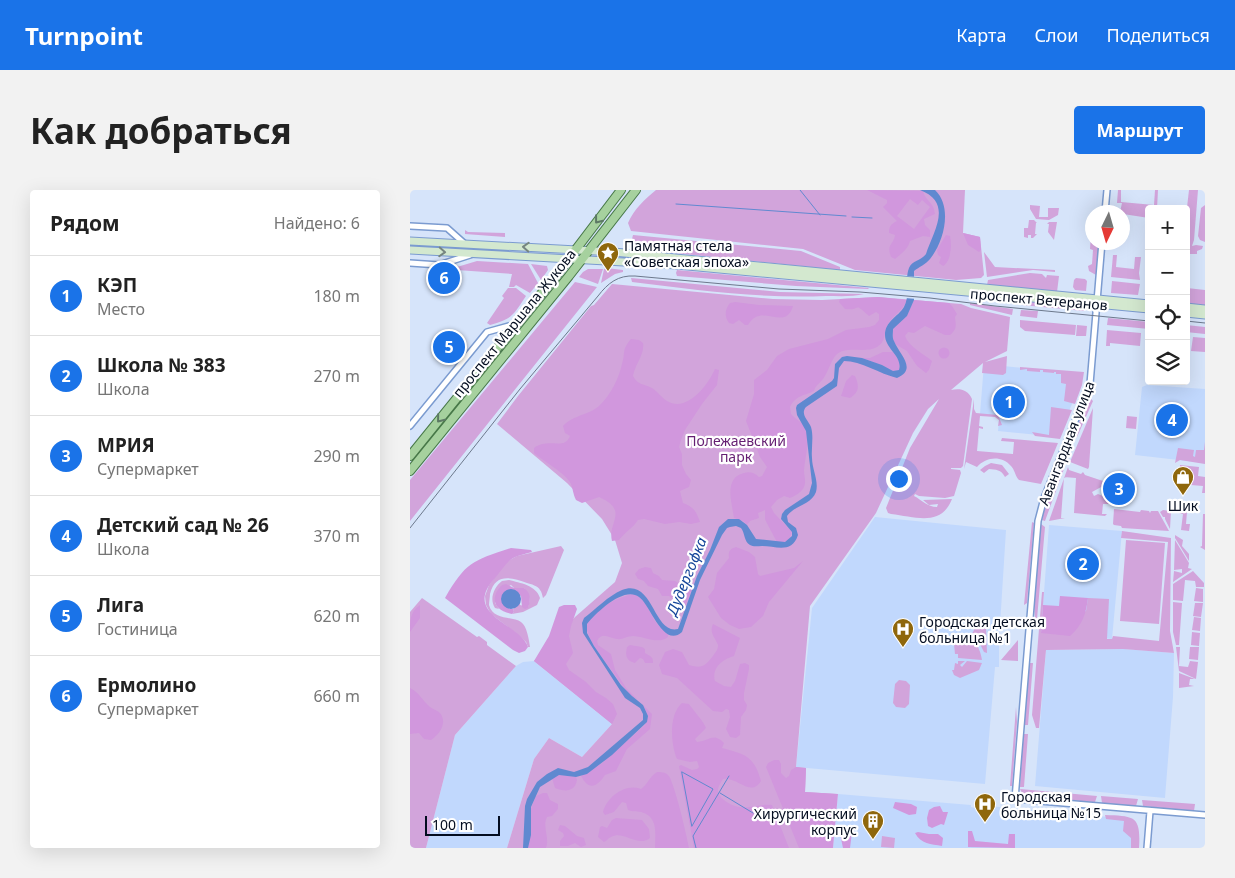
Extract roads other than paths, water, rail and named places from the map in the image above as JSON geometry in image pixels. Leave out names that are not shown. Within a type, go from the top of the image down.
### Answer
[{"type":"main road","name":"проспект Маршала Жукова","points":[[410,456],[570,258],[621,190]]},
{"type":"main road","name":"проспект Маршала Жукова","points":[[410,471],[590,251],[636,190]]},
{"type":"main road","points":[[410,241],[590,251],[898,283]]},
{"type":"main road","points":[[410,250],[677,265],[898,283]]},
{"type":"main road","name":"проспект Ветеранов","points":[[898,283],[1098,302],[1145,308]]},
{"type":"main road","name":"проспект Ветеранов","points":[[1098,302],[1145,304]]},
{"type":"main road","points":[[1190,307],[1205,309]]},
{"type":"main road","points":[[1190,313],[1205,314]]},
{"type":"street","points":[[1105,205],[1106,190]]},
{"type":"street","points":[[410,226],[447,228],[465,244]]},
{"type":"street","name":"Авангардная улица","points":[[1101,250],[1090,384],[1044,498],[1038,521],[1015,799],[1150,811]]},
{"type":"street","points":[[410,263],[438,265],[474,253]]},
{"type":"street","points":[[410,426],[487,332],[517,324]]},
{"type":"street","points":[[1147,848],[1150,811],[1205,815]]},
{"type":"water","points":[[920,190],[935,190],[941,197],[945,215],[942,234],[935,252],[928,261],[914,271],[914,300],[907,316],[893,329],[893,340],[905,361],[906,370],[897,378],[857,363],[844,361],[839,368],[837,386],[804,410],[805,417],[812,431],[812,462],[817,488],[810,500],[794,509],[787,516],[788,522],[796,528],[798,535],[792,545],[783,548],[753,546],[747,542],[741,528],[736,526],[727,528],[700,580],[682,632],[675,636],[669,635],[663,630],[643,601],[633,595],[626,595],[611,602],[587,624],[587,633],[594,646],[621,685],[643,705],[648,716],[647,722],[612,755],[587,774],[576,777],[559,775],[540,787],[531,807],[531,835],[528,848],[523,848],[525,806],[537,782],[558,768],[574,772],[588,767],[643,720],[640,708],[625,698],[583,633],[582,623],[584,618],[607,599],[622,590],[633,588],[641,592],[647,599],[663,624],[670,629],[678,629],[697,576],[719,527],[728,519],[739,519],[747,525],[756,539],[785,542],[792,536],[792,532],[781,519],[782,514],[809,494],[812,483],[806,431],[797,415],[797,405],[832,381],[835,364],[842,357],[862,358],[893,371],[899,370],[900,365],[886,340],[887,326],[904,307],[907,297],[909,268],[912,263],[926,254],[938,219],[939,210],[936,202]]},
{"type":"water","points":[[511,589],[518,592],[521,599],[518,606],[511,609],[504,606],[501,599],[504,592]]},
{"type":"waterway","points":[[800,190],[820,215]]},
{"type":"waterway","points":[[676,204],[846,216]]},
{"type":"waterway","points":[[852,217],[872,218]]},
{"type":"waterway","points":[[682,772],[713,789],[692,826],[682,772]]},
{"type":"waterway","points":[[696,848],[693,836],[729,776]]},
{"type":"waterway","points":[[720,793],[753,813]]},
{"type":"tram line","points":[[410,528],[520,389],[602,291],[618,278],[635,276],[779,289],[860,292],[1145,321]]},
{"type":"tram line","points":[[1190,321],[1205,323]]},
{"type":"place","name":"Памятная стела «Советская эпоха»","points":[[608,272]]},
{"type":"place","name":"Ермолино","points":[[444,278]]},
{"type":"place","name":"Лига","points":[[449,347]]},
{"type":"place","name":"КЭП","points":[[1009,402]]},
{"type":"place","name":"Детский сад № 26","points":[[1172,420]]},
{"type":"place","name":"МРИЯ","points":[[1119,489]]},
{"type":"place","name":"Шик","points":[[1183,496]]},
{"type":"place","name":"Школа № 383","points":[[1083,564]]},
{"type":"place","name":"Городская детская больница №1","points":[[903,648]]},
{"type":"place","name":"Городская больница №15","points":[[985,823]]},
{"type":"place","name":"Хирургический корпус","points":[[873,840]]},
{"type":"park label","name":"Полежаевский парк","points":[[736,448]]},
{"type":"water label","name":"Дудергофка","points":[[686,576]]}]
